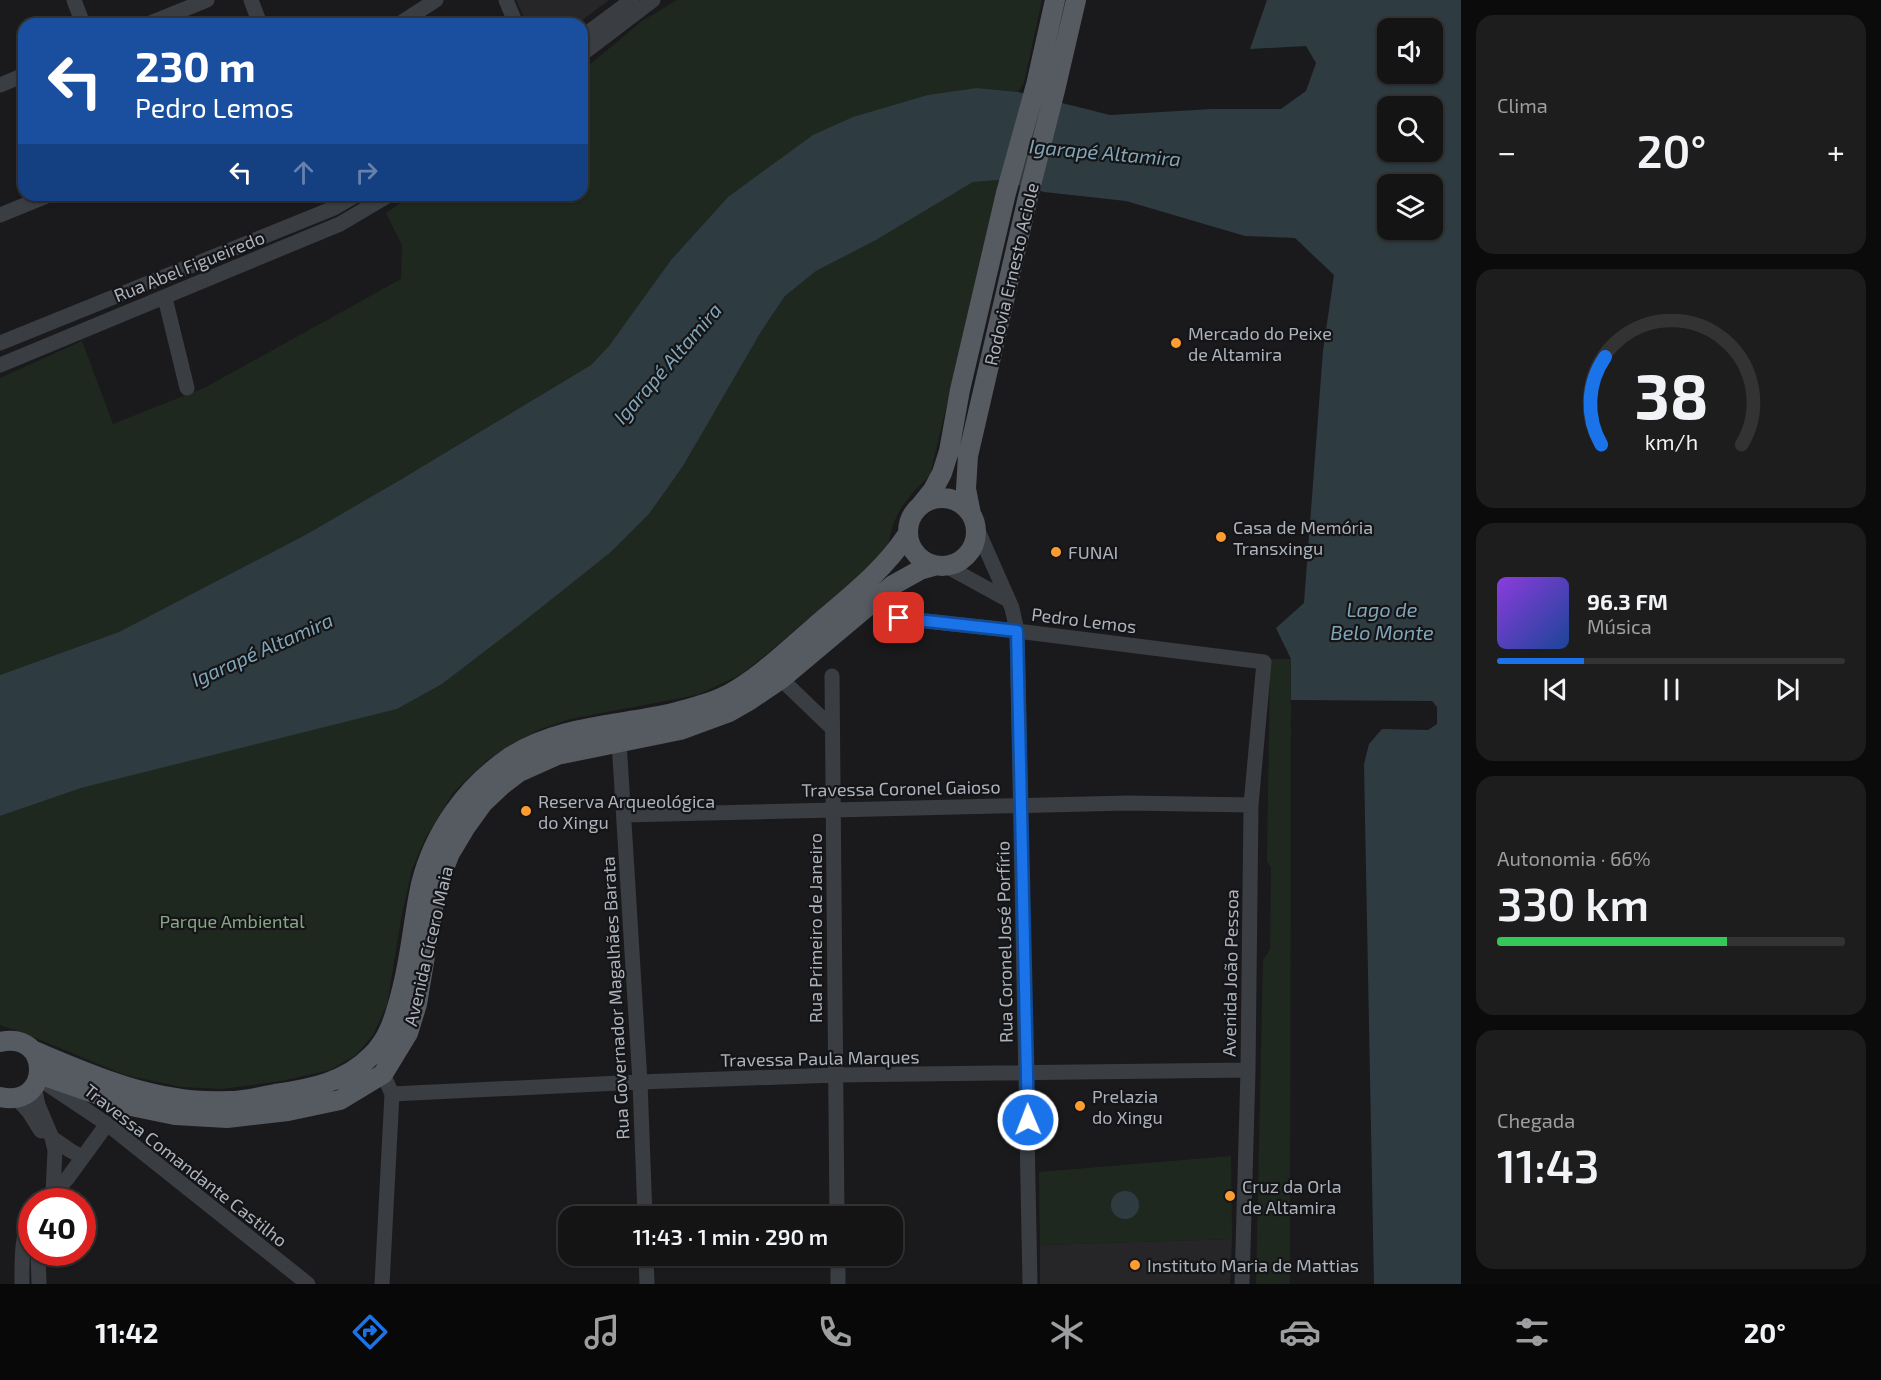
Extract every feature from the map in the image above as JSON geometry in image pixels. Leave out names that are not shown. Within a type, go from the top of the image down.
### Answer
[{"type":"main road","name":"Rodovia Ernesto Aciole","points":[[973,519],[966,489],[969,456],[1028,197],[1046,87],[1054,0]]},
{"type":"main road","name":"Rodovia Ernesto Aciole","points":[[921,505],[933,490],[942,473],[949,451],[960,390],[1006,192],[1076,0]]},
{"type":"main road","points":[[931,499],[954,500],[963,505],[973,519],[976,536],[973,547],[957,563],[940,566],[924,562],[915,555],[907,535],[908,523],[913,513],[921,505],[931,499]]},
{"type":"main road","name":"Avenida Cícero Maia","points":[[3,1040],[22,1042],[32,1050],[58,1062],[138,1091],[179,1100],[229,1101],[333,1082],[370,1058],[381,1045],[393,1022],[404,982],[422,881],[433,849],[457,806],[479,782],[511,757],[547,738],[584,728],[671,713],[728,695],[766,668],[855,593],[895,553],[907,535]]},
{"type":"main road","name":"Avenida Cícero Maia","points":[[37,1080],[131,1106],[175,1115],[227,1118],[288,1111],[340,1100],[383,1074],[408,1033],[417,1004],[435,896],[450,852],[483,803],[502,785],[519,772],[557,755],[680,730],[706,722],[750,700],[781,679],[893,585],[920,570],[940,566]]},
{"type":"main road","points":[[8,1098],[29,1092],[37,1080],[39,1061],[32,1050]]},
{"type":"street","points":[[74,0],[81,18]]},
{"type":"street","points":[[163,18],[207,0]]},
{"type":"street","points":[[250,0],[258,18]]},
{"type":"street","points":[[408,18],[436,0]]},
{"type":"street","points":[[506,0],[514,18]]},
{"type":"street","points":[[588,33],[632,0]]},
{"type":"street","points":[[588,49],[653,0]]},
{"type":"street","points":[[0,86],[18,78]]},
{"type":"street","points":[[0,215],[34,201]]},
{"type":"street","name":"Rua Abel Figueiredo","points":[[0,365],[340,224],[379,201]]},
{"type":"street","points":[[331,202],[340,224]]},
{"type":"street","name":"Rua Abel Figueiredo","points":[[0,343],[331,202]]},
{"type":"street","points":[[165,298],[187,388]]},
{"type":"street","name":"Rua Coronel José Porfírio","points":[[973,519],[1008,600],[1017,631],[1030,1284]]},
{"type":"street","points":[[940,566],[1008,600]]},
{"type":"street","name":"Pedro Lemos","points":[[899,618],[1264,662]]},
{"type":"street","name":"Avenida João Pessoa","points":[[1242,1284],[1248,1070],[1251,805],[1264,662]]},
{"type":"street","name":"Rua Primeiro de Janeiro","points":[[832,676],[837,1206]]},
{"type":"street","points":[[781,679],[832,728]]},
{"type":"street","name":"Rua Governador Magalhães Barata","points":[[619,741],[640,1082],[645,1206]]},
{"type":"street","name":"Travessa Coronel Gaioso","points":[[624,815],[1128,803],[1251,805]]},
{"type":"street","name":"Travessa Paula Marques","points":[[393,1094],[836,1075],[1248,1070]]},
{"type":"street","points":[[382,1284],[393,1094],[383,1074]]},
{"type":"street","points":[[37,1080],[38,1105],[56,1150],[51,1188]]},
{"type":"street","name":"Travessa Comandante Castilho","points":[[37,1080],[107,1124],[308,1284]]},
{"type":"street","points":[[8,1098],[34,1119],[45,1140],[48,1173],[43,1188]]},
{"type":"street","points":[[59,1188],[107,1124]]},
{"type":"street","points":[[52,1138],[82,1157]]},
{"type":"street","points":[[21,1266],[22,1284]]},
{"type":"street","points":[[38,1266],[39,1284]]},
{"type":"street","points":[[646,1266],[647,1284]]},
{"type":"street","points":[[838,1266],[838,1284]]},
{"type":"shaded area","points":[[516,0],[609,0],[585,18],[524,18]]},
{"type":"shaded area","name":"Instituto Maria de Mattias","points":[[1232,1239],[1230,1284],[1040,1284],[1040,1245]]},
{"type":"green space","points":[[677,0],[1042,0],[1024,83],[1018,92],[977,88],[728,197],[671,260],[609,346],[591,365],[307,534],[119,632],[0,675],[0,378],[82,341],[113,424],[206,387],[401,279],[402,245],[386,213],[403,201],[588,201],[588,66],[642,21]]},
{"type":"green space","name":"Parque Ambiental","points":[[999,180],[930,475],[901,508],[893,524],[888,544],[876,561],[740,675],[697,695],[570,719],[541,729],[486,761],[453,793],[425,839],[412,869],[387,1005],[373,1035],[356,1055],[330,1070],[281,1081],[222,1089],[182,1087],[125,1075],[0,1025],[0,816],[81,788],[397,709],[442,684],[611,552],[649,514],[683,466],[762,330],[785,296],[816,271],[876,240],[973,182]]},
{"type":"green space","points":[[1270,659],[1291,659],[1290,1284],[1256,1284],[1263,960],[1270,949],[1271,868],[1267,861]]},
{"type":"green space","points":[[1231,1156],[1232,1239],[1040,1245],[1039,1172]]},
{"type":"water","points":[[1267,0],[1461,0],[1461,1284],[1374,1284],[1364,764],[1369,744],[1382,729],[1428,730],[1437,724],[1437,707],[1432,701],[1291,700],[1291,659],[1276,628],[1304,603],[1323,351],[1334,275],[1295,238],[1245,236],[1126,201],[1044,192],[999,180],[973,182],[876,240],[816,271],[785,296],[762,330],[683,466],[649,514],[611,552],[442,684],[397,709],[81,788],[0,816],[0,675],[119,632],[307,534],[591,365],[609,346],[671,260],[728,197],[813,135],[853,117],[928,95],[977,88],[1018,92],[1110,115],[1212,109],[1281,109],[1306,91],[1316,63],[1306,46],[1250,49]]},
{"type":"water","points":[[1125,1191],[1135,1195],[1139,1205],[1135,1215],[1125,1219],[1115,1215],[1111,1205],[1115,1195]]},
{"type":"place","name":"Mercado do Peixe de Altamira","points":[[1176,343]]},
{"type":"place","name":"Casa de Memória Transxingu","points":[[1221,537]]},
{"type":"place","name":"FUNAI","points":[[1056,552]]},
{"type":"place","name":"Reserva Arqueológica do Xingu","points":[[526,811]]},
{"type":"place","name":"Prelazia do Xingu","points":[[1080,1106]]},
{"type":"place","name":"Cruz da Orla de Altamira","points":[[1230,1196]]},
{"type":"place","name":"Instituto Maria de Mattias","points":[[1135,1265]]},
{"type":"route","points":[[899,618],[1017,631],[1028,1120]]},
{"type":"water label","name":"Igarapé Altamira","points":[[1105,152]]},
{"type":"water label","name":"Igarapé Altamira","points":[[667,363]]},
{"type":"water label","name":"Lago de Belo Monte","points":[[1382,620]]},
{"type":"water label","name":"Igarapé Altamira","points":[[262,649]]}]
